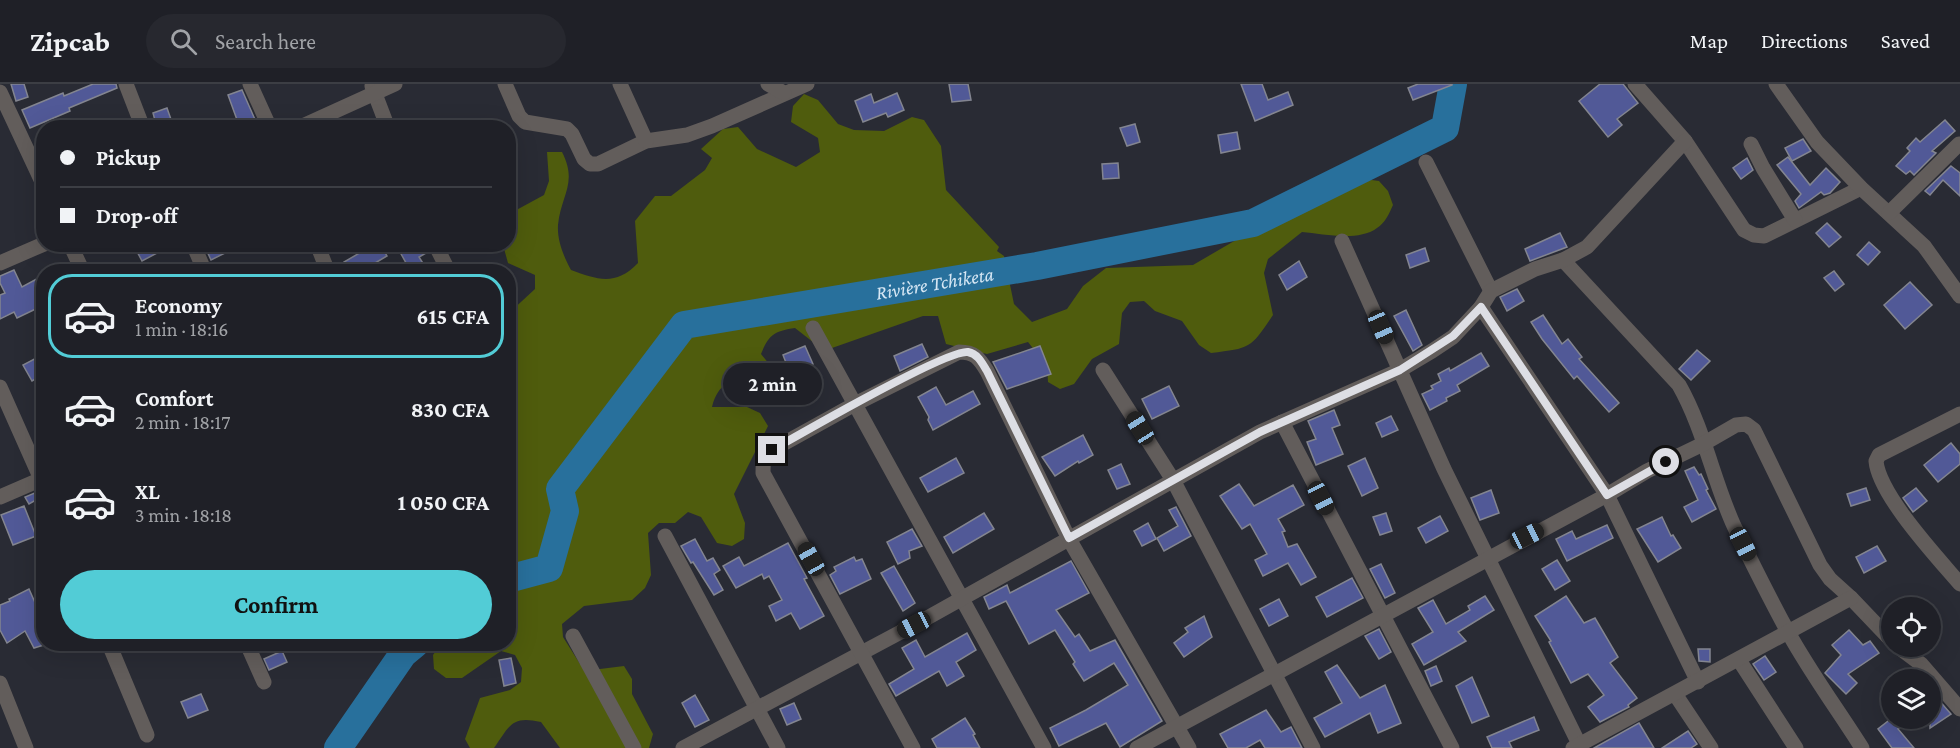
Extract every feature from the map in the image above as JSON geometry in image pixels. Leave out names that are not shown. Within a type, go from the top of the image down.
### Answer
[{"type":"street","points":[[126,84],[140,120]]},
{"type":"street","points":[[250,84],[266,120]]},
{"type":"street","points":[[313,120],[373,89],[395,84]]},
{"type":"street","points":[[506,84],[519,117],[525,122],[567,129],[572,134],[584,159],[590,164],[598,164],[646,141],[687,135],[712,126],[807,84]]},
{"type":"street","points":[[620,84],[646,141]]},
{"type":"street","points":[[768,84],[784,93]]},
{"type":"street","points":[[1635,84],[1685,141],[1744,230],[1754,235],[1764,236],[1861,188]]},
{"type":"street","points":[[1776,84],[1817,142],[1861,188],[1924,246],[1959,292]]},
{"type":"street","points":[[373,89],[385,120]]},
{"type":"street","points":[[0,92],[36,169]]},
{"type":"street","points":[[683,748],[963,598],[1260,432],[1400,370],[1453,336],[1481,307],[1491,291],[1535,269],[1563,260],[1587,247],[1685,141]]},
{"type":"street","points":[[1751,144],[1795,220]]},
{"type":"street","points":[[1889,213],[1959,144]]},
{"type":"street","points":[[1426,162],[1491,291]]},
{"type":"street","points":[[1342,241],[1444,469],[1578,747],[1851,598]]},
{"type":"street","points":[[0,263],[36,247]]},
{"type":"street","points":[[1563,260],[1679,385],[1690,405],[1733,523],[1788,631],[1862,748]]},
{"type":"street","points":[[1481,307],[1607,495],[1698,682]]},
{"type":"street","points":[[813,328],[1044,748]]},
{"type":"street","points":[[912,748],[764,473],[763,462],[765,455],[772,450],[855,404],[959,352],[970,352],[979,357],[993,381],[1069,538],[1189,748]]},
{"type":"street","points":[[1103,370],[1173,480],[1313,748]]},
{"type":"street","points":[[0,387],[36,466]]},
{"type":"street","points":[[1960,414],[1879,455],[1876,461],[1880,480],[1916,533],[1960,584]]},
{"type":"street","points":[[1282,422],[1452,748]]},
{"type":"street","points":[[1137,748],[1736,425],[1746,424],[1754,430],[1820,565],[1830,579],[1881,629]]},
{"type":"street","points":[[0,497],[36,484]]},
{"type":"street","points":[[665,536],[778,748]]},
{"type":"street","points":[[573,636],[634,748]]},
{"type":"street","points":[[112,651],[147,735]]},
{"type":"street","points":[[250,651],[264,682]]},
{"type":"street","points":[[1912,657],[1921,664],[1960,709]]},
{"type":"street","points":[[1739,660],[1796,748]]},
{"type":"street","points":[[0,683],[26,748]]},
{"type":"street","points":[[1675,694],[1711,748]]},
{"type":"green space","points":[[804,94],[818,100],[838,124],[854,130],[884,131],[912,117],[924,120],[941,146],[946,190],[999,247],[997,251],[1004,256],[1014,304],[1032,322],[1067,309],[1083,286],[1106,268],[1193,265],[1296,205],[1364,179],[1379,181],[1388,191],[1393,205],[1382,224],[1369,232],[1341,236],[1302,232],[1268,259],[1264,273],[1273,315],[1254,341],[1248,345],[1234,350],[1211,353],[1199,345],[1182,321],[1155,311],[1144,301],[1130,302],[1122,313],[1119,344],[1092,359],[1074,384],[1060,389],[1048,382],[1047,366],[1028,342],[987,354],[946,344],[938,316],[923,316],[832,348],[818,346],[795,328],[774,335],[767,342],[761,354],[770,365],[771,380],[742,379],[727,384],[716,396],[712,407],[747,407],[760,413],[768,426],[734,494],[745,523],[744,539],[732,546],[717,543],[701,517],[688,512],[675,523],[659,523],[648,533],[651,575],[645,588],[632,600],[584,606],[562,624],[563,637],[580,664],[592,670],[624,666],[632,679],[632,694],[653,734],[649,748],[560,748],[541,722],[523,720],[512,724],[494,748],[470,748],[465,739],[480,698],[510,690],[521,682],[522,668],[515,655],[501,651],[516,651],[516,307],[535,289],[535,275],[516,267],[516,264],[508,263],[505,252],[516,252],[516,210],[544,195],[549,181],[547,152],[562,152],[567,163],[569,181],[558,231],[568,265],[571,270],[598,278],[614,278],[622,275],[638,263],[635,221],[655,196],[671,196],[705,170],[712,158],[701,149],[723,129],[738,127],[757,149],[796,167],[820,152],[818,138],[791,122],[793,106]]},
{"type":"green space","points":[[436,651],[501,651],[462,678],[446,678],[434,669],[433,655]]},
{"type":"building","points":[[11,84],[24,84],[28,97],[16,101]]},
{"type":"building","points":[[93,84],[116,84],[117,88],[69,108],[70,111],[49,120],[36,120],[36,125],[30,128],[22,110],[63,93],[64,96]]},
{"type":"building","points":[[949,84],[968,84],[971,100],[952,102]]},
{"type":"building","points":[[1241,84],[1262,84],[1268,100],[1288,92],[1293,105],[1255,121]]},
{"type":"building","points":[[1418,84],[1452,85],[1413,100],[1408,88]]},
{"type":"building","points":[[1600,84],[1623,84],[1638,103],[1617,119],[1622,125],[1608,137],[1579,101]]},
{"type":"building","points":[[242,90],[255,120],[237,120],[228,95]]},
{"type":"building","points":[[897,93],[904,110],[888,117],[886,113],[863,122],[855,101],[871,94],[874,103]]},
{"type":"building","points":[[167,108],[171,120],[155,120],[153,113]]},
{"type":"building","points":[[1945,120],[1955,131],[1932,151],[1936,153],[1914,175],[1910,171],[1906,174],[1896,166],[1910,151],[1907,148],[1916,138],[1920,142]]},
{"type":"building","points":[[1135,124],[1140,142],[1127,146],[1120,128]]},
{"type":"building","points":[[1237,132],[1240,149],[1221,153],[1218,135]]},
{"type":"building","points":[[1803,139],[1811,151],[1792,161],[1785,148]]},
{"type":"building","points":[[1788,157],[1810,185],[1826,168],[1840,182],[1830,193],[1824,195],[1821,192],[1799,208],[1795,201],[1801,194],[1777,165]]},
{"type":"building","points":[[1747,158],[1753,170],[1741,179],[1733,168]]},
{"type":"building","points":[[1118,163],[1119,178],[1103,179],[1102,164]]},
{"type":"building","points":[[1951,166],[1960,173],[1960,196],[1943,180],[1930,195],[1925,191]]},
{"type":"building","points":[[1827,223],[1841,237],[1829,247],[1816,233]]},
{"type":"building","points":[[1560,233],[1567,247],[1530,261],[1525,249]]},
{"type":"building","points":[[1869,242],[1880,252],[1868,265],[1857,255]]},
{"type":"building","points":[[1425,248],[1429,261],[1410,268],[1406,255]]},
{"type":"building","points":[[137,252],[159,252],[142,261]]},
{"type":"building","points":[[207,252],[227,252],[211,260]]},
{"type":"building","points":[[361,252],[385,252],[387,256],[374,264],[345,264],[344,262]]},
{"type":"building","points":[[400,252],[428,252],[419,257],[423,264],[407,264]]},
{"type":"building","points":[[1299,261],[1307,277],[1287,290],[1279,275]]},
{"type":"building","points":[[14,270],[22,287],[36,279],[36,309],[17,318],[14,312],[0,319],[0,295],[5,293],[0,283],[0,276]]},
{"type":"building","points":[[1834,271],[1844,284],[1835,291],[1824,278]]},
{"type":"building","points":[[1910,282],[1932,305],[1905,329],[1884,305]]},
{"type":"building","points":[[1517,289],[1524,301],[1507,311],[1500,297]]},
{"type":"building","points":[[1406,310],[1422,345],[1413,351],[1394,316]]},
{"type":"building","points":[[1543,315],[1562,344],[1568,339],[1582,357],[1579,359],[1619,403],[1609,412],[1577,376],[1574,379],[1542,339],[1531,322]]},
{"type":"building","points":[[922,344],[928,357],[900,371],[894,356]]},
{"type":"building","points":[[805,346],[813,364],[790,373],[783,355]]},
{"type":"building","points":[[1040,346],[1051,374],[1007,389],[993,362]]},
{"type":"building","points":[[1697,350],[1710,361],[1691,380],[1679,369]]},
{"type":"building","points":[[1481,353],[1489,366],[1457,385],[1460,391],[1430,410],[1422,394],[1433,389],[1431,386],[1441,381],[1438,374],[1449,368],[1450,371]]},
{"type":"building","points":[[36,358],[36,379],[32,381],[23,365]]},
{"type":"building","points":[[1169,386],[1179,406],[1152,419],[1142,399]]},
{"type":"building","points":[[936,387],[946,405],[973,391],[980,404],[933,430],[918,397]]},
{"type":"building","points":[[1334,410],[1340,425],[1332,428],[1343,454],[1316,465],[1307,442],[1316,439],[1308,421]]},
{"type":"building","points":[[1391,416],[1398,430],[1382,437],[1376,423]]},
{"type":"building","points":[[1083,435],[1093,455],[1079,463],[1078,461],[1055,476],[1042,457]]},
{"type":"building","points":[[1951,443],[1960,454],[1960,464],[1938,482],[1924,465]]},
{"type":"building","points":[[956,458],[964,473],[928,492],[920,478]]},
{"type":"building","points":[[1365,458],[1378,488],[1362,496],[1348,466]]},
{"type":"building","points":[[1121,464],[1130,484],[1117,489],[1108,470]]},
{"type":"building","points":[[1694,467],[1699,475],[1701,474],[1716,509],[1692,522],[1684,507],[1698,500],[1685,471]]},
{"type":"building","points":[[1239,484],[1254,506],[1293,485],[1304,505],[1278,519],[1285,531],[1282,532],[1288,547],[1297,544],[1316,577],[1301,585],[1288,563],[1263,576],[1255,560],[1267,554],[1250,524],[1242,529],[1220,496]]},
{"type":"building","points":[[1866,488],[1870,500],[1851,506],[1847,494]]},
{"type":"building","points":[[1916,488],[1927,501],[1913,512],[1903,498]]},
{"type":"building","points":[[1491,490],[1499,513],[1480,520],[1471,498]]},
{"type":"building","points":[[36,492],[36,500],[29,504],[25,497]]},
{"type":"building","points":[[24,506],[36,536],[13,545],[1,515]]},
{"type":"building","points":[[1176,507],[1191,536],[1164,551],[1157,538],[1178,526],[1169,510]]},
{"type":"building","points":[[984,513],[994,529],[953,553],[944,537]]},
{"type":"building","points":[[1386,513],[1392,531],[1380,535],[1373,517]]},
{"type":"building","points":[[1440,516],[1448,531],[1426,543],[1418,528]]},
{"type":"building","points":[[1662,517],[1671,536],[1673,535],[1681,548],[1658,562],[1637,529]]},
{"type":"building","points":[[1148,523],[1156,539],[1142,546],[1134,531]]},
{"type":"building","points":[[1607,525],[1613,538],[1567,561],[1556,539],[1572,531],[1576,539]]},
{"type":"building","points":[[912,529],[922,546],[909,551],[910,558],[898,564],[887,542]]},
{"type":"building","points":[[695,539],[707,561],[713,558],[720,570],[714,574],[723,590],[714,595],[681,546]]},
{"type":"building","points":[[788,543],[824,616],[800,629],[791,613],[776,621],[769,606],[782,600],[769,576],[764,579],[762,574],[736,588],[723,566],[739,557],[744,566]]},
{"type":"building","points":[[1877,546],[1886,561],[1864,573],[1856,557]]},
{"type":"building","points":[[854,557],[856,561],[862,559],[871,579],[840,594],[830,575],[836,571],[834,567]]},
{"type":"building","points":[[1557,560],[1570,581],[1555,590],[1542,569]]},
{"type":"building","points":[[1071,561],[1089,593],[1056,610],[1075,637],[1079,634],[1090,651],[1115,640],[1162,721],[1120,747],[1106,723],[1059,746],[1050,728],[1128,685],[1114,663],[1084,681],[1055,630],[1029,644],[1006,601],[989,609],[984,597],[1007,585],[1010,593]]},
{"type":"building","points":[[1381,564],[1395,593],[1385,598],[1370,569]]},
{"type":"building","points":[[894,566],[915,603],[903,611],[881,573]]},
{"type":"building","points":[[1352,578],[1363,598],[1327,617],[1316,597]]},
{"type":"building","points":[[29,589],[36,605],[36,647],[34,648],[25,631],[7,643],[0,630],[0,605],[10,601],[9,599]]},
{"type":"building","points":[[1485,596],[1494,610],[1458,632],[1466,641],[1424,665],[1412,644],[1433,632],[1418,608],[1433,600],[1446,624],[1470,610],[1468,606]]},
{"type":"building","points":[[1566,596],[1584,623],[1595,618],[1618,657],[1610,663],[1637,698],[1628,705],[1629,707],[1600,722],[1588,707],[1604,695],[1588,674],[1571,683],[1549,642],[1551,641],[1535,616]]},
{"type":"building","points":[[1279,599],[1288,616],[1269,626],[1260,609]]},
{"type":"building","points":[[1204,616],[1212,637],[1184,657],[1174,643],[1188,632],[1185,628]]},
{"type":"building","points":[[1379,629],[1391,652],[1379,659],[1365,636]]},
{"type":"building","points":[[1849,630],[1863,645],[1870,641],[1879,653],[1848,674],[1857,683],[1846,694],[1825,673],[1841,655],[1832,645]]},
{"type":"building","points":[[967,633],[976,650],[956,662],[964,676],[947,686],[939,671],[896,696],[889,684],[914,669],[902,648],[916,640],[925,657]]},
{"type":"building","points":[[1698,649],[1710,649],[1710,662],[1699,661]]},
{"type":"building","points":[[282,651],[287,662],[269,670],[264,659]]},
{"type":"building","points":[[1765,656],[1776,672],[1764,680],[1753,664]]},
{"type":"building","points":[[511,658],[516,683],[504,686],[499,660]]},
{"type":"building","points":[[1337,665],[1360,698],[1385,685],[1401,723],[1378,733],[1370,713],[1325,737],[1314,718],[1342,703],[1325,672]]},
{"type":"building","points":[[1436,666],[1442,681],[1431,686],[1425,671]]},
{"type":"building","points":[[1472,677],[1489,716],[1472,723],[1456,686]]},
{"type":"building","points":[[201,694],[208,710],[188,718],[181,702]]},
{"type":"building","points":[[695,695],[709,720],[695,727],[682,703]]},
{"type":"building","points":[[794,703],[801,719],[787,725],[780,709]]},
{"type":"building","points":[[1941,703],[1951,714],[1941,721]]},
{"type":"building","points":[[1266,710],[1281,732],[1291,727],[1302,748],[1265,748],[1260,740],[1246,748],[1228,748],[1220,734]]},
{"type":"building","points":[[1534,717],[1539,730],[1509,742],[1512,748],[1492,748],[1487,737]]},
{"type":"building","points":[[965,718],[980,748],[937,748],[932,739]]},
{"type":"building","points":[[1639,723],[1654,748],[1594,748]]},
{"type":"building","points":[[1881,727],[1881,729],[1898,729],[1914,748],[1892,748],[1878,729]]},
{"type":"building","points":[[1688,731],[1697,744],[1691,748],[1662,748]]},
{"type":"waterway","name":"Rivière Tchiketa","points":[[516,577],[549,568],[565,511],[560,489],[684,325],[1037,266],[1253,223],[1445,128],[1453,84]]},
{"type":"waterway","name":"Rivière Tchiketa","points":[[338,748],[407,651]]},
{"type":"route","points":[[772,450],[928,367],[959,352],[970,352],[979,357],[987,371],[1069,538],[1260,432],[1400,370],[1453,336],[1481,307],[1607,495],[1666,462]]}]
